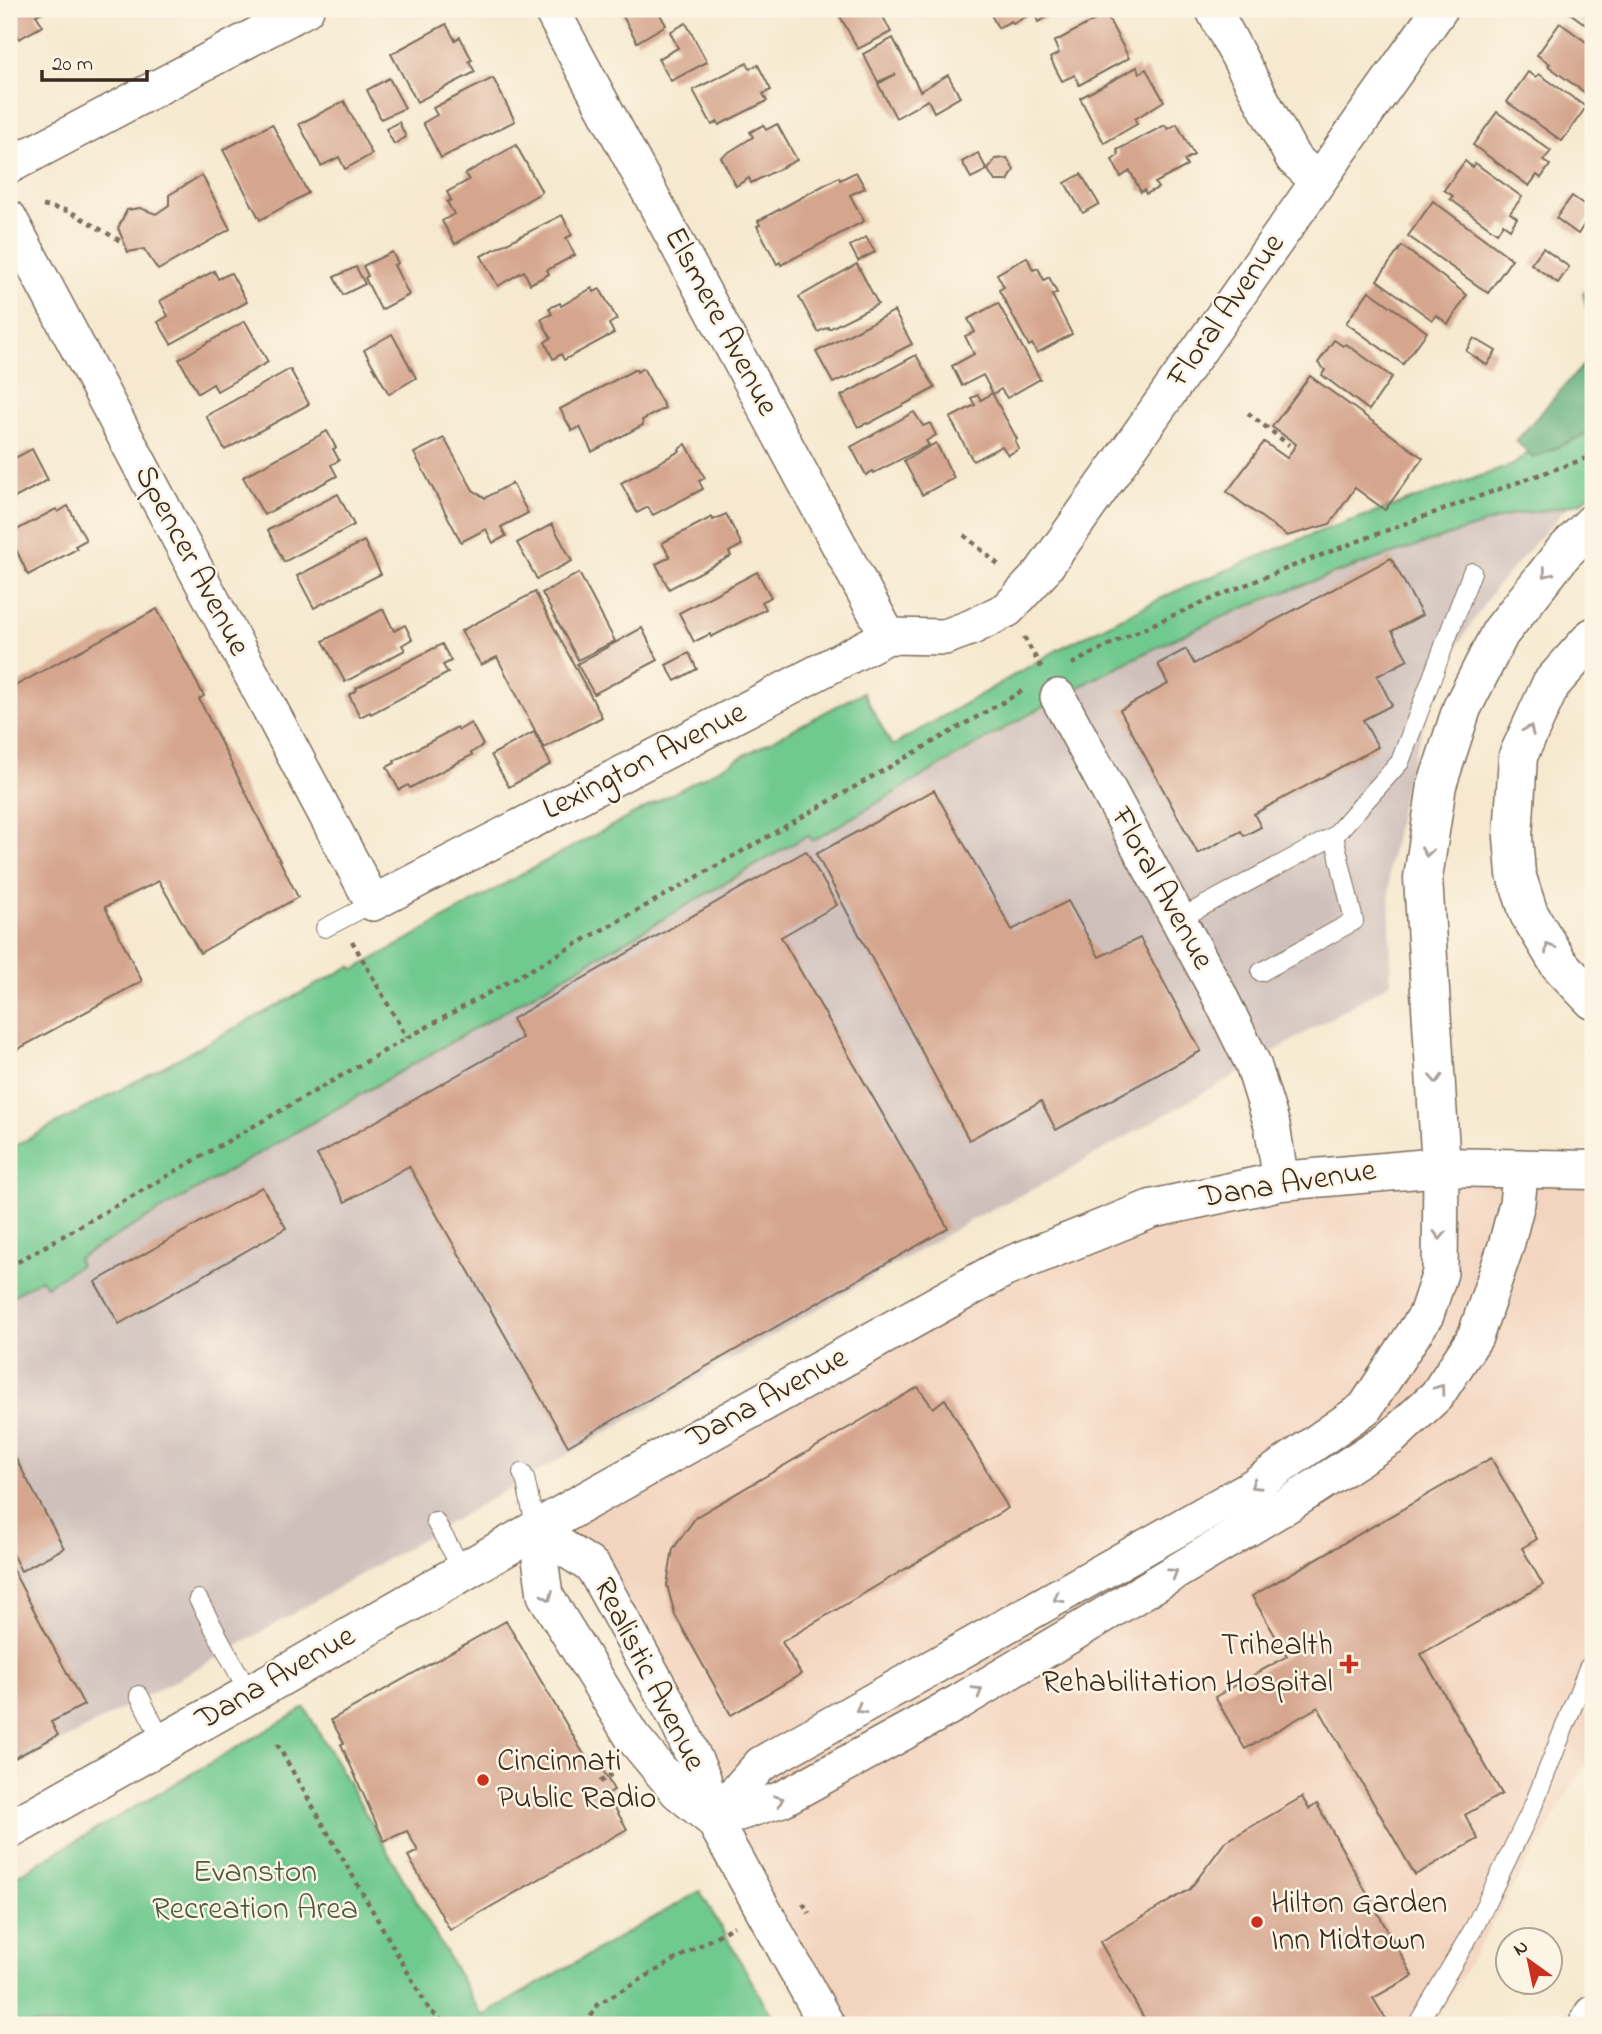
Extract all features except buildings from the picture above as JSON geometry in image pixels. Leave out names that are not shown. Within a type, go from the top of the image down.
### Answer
[{"type":"main road","points":[[1441,1167],[1423,878],[1437,785],[1462,708],[1500,634],[1563,553],[1593,523]]},
{"type":"main road","points":[[1593,637],[1551,684],[1518,755],[1513,837],[1516,874],[1529,914],[1559,964],[1593,1000]]},
{"type":"main road","name":"Dana Avenue","points":[[9,1830],[1004,1268],[1151,1209],[1281,1181],[1441,1167],[1593,1170]]},
{"type":"main road","points":[[1588,2025],[1593,2015]]},
{"type":"street","points":[[9,166],[306,9]]},
{"type":"street","name":"Elsmere Avenue","points":[[551,9],[888,636]]},
{"type":"street","points":[[1213,9],[1293,158],[1318,181]]},
{"type":"street","name":"Floral Avenue","points":[[972,627],[1008,609],[1042,572],[1440,9]]},
{"type":"street","name":"Spencer Avenue","points":[[23,211],[373,903]]},
{"type":"street","name":"Lexington Avenue","points":[[373,903],[888,636],[945,637],[972,627]]},
{"type":"street","name":"Floral Avenue","points":[[1053,687],[1217,991],[1253,1064],[1272,1125],[1281,1181]]},
{"type":"street","points":[[714,1821],[761,1764],[1252,1487],[1365,1408],[1426,1315],[1440,1273],[1441,1167]]},
{"type":"street","points":[[714,1821],[782,1799],[959,1702],[1289,1504],[1392,1437],[1437,1395],[1475,1337],[1506,1245],[1517,1203],[1521,1168]]},
{"type":"street","name":"Realistic Avenue","points":[[536,1530],[545,1595],[631,1735],[678,1792],[714,1821]]},
{"type":"street","name":"Realistic Avenue","points":[[536,1530],[593,1567],[674,1714],[703,1778],[714,1821],[827,2025]]},
{"type":"lane","points":[[1177,920],[1334,836],[1400,762],[1472,572]]},
{"type":"lane","points":[[1261,972],[1354,921],[1334,836]]},
{"type":"lane","name":"Lexington Avenue","points":[[333,925],[373,903]]},
{"type":"lane","points":[[522,1474],[536,1530]]},
{"type":"lane","points":[[435,1521],[464,1572]]},
{"type":"lane","points":[[198,1599],[250,1695]]},
{"type":"lane","points":[[1417,2025],[1475,1926],[1527,1818],[1588,1668],[1593,1662]]},
{"type":"lane","points":[[139,1695],[163,1743]]},
{"type":"path","points":[[23,211],[69,211],[124,243]]},
{"type":"path","points":[[1248,413],[1289,445]]},
{"type":"path","points":[[9,1267],[918,749],[1053,687],[1124,636],[1284,570],[1490,491],[1593,456]]},
{"type":"path","points":[[964,535],[1000,566]]},
{"type":"path","points":[[1008,609],[1053,687]]},
{"type":"path","points":[[333,925],[407,1038]]},
{"type":"path","points":[[277,1744],[430,2011],[447,2025]]},
{"type":"path","points":[[600,1782],[612,1774]]},
{"type":"path","points":[[586,2025],[598,2004],[764,1910]]},
{"type":"path","points":[[9,2018],[16,2025]]},
{"type":"shaded area","points":[[1570,504],[1495,588],[1458,644],[1430,706],[1405,783],[1389,866],[1391,982],[1047,1182],[978,1216],[227,1652],[9,1770],[9,1298],[42,1279],[46,1286],[80,1266],[77,1259],[809,835],[813,841],[1080,686],[1137,657],[1195,629],[1315,581],[1514,514]]},
{"type":"shaded area","points":[[1593,1170],[1593,1751],[1433,2025],[827,2025],[593,1567],[536,1530],[1151,1209]]},
{"type":"green space","points":[[1593,281],[1593,330],[1583,294]]},
{"type":"green space","points":[[1593,354],[1593,431],[1533,458],[1516,441]]},
{"type":"green space","points":[[1593,371],[1593,491],[1582,502],[1514,514],[1351,568],[1230,614],[1142,654],[999,731],[812,841],[808,835],[77,1259],[80,1265],[46,1286],[41,1279],[9,1298],[9,1149],[351,966],[354,970],[531,869],[863,692],[892,746],[1059,649],[1174,592],[1318,532],[1513,465],[1587,406]]},
{"type":"green space","name":"Evanston Recreation Area","points":[[305,1708],[482,2016],[700,1891],[777,2025],[9,2025],[9,1880]]},
{"type":"place","name":"Trihealth Rehabilitation Hospital","points":[[1349,1664]]},
{"type":"place","name":"Cincinnati Public Radio","points":[[483,1780]]},
{"type":"place","name":"Hilton Garden Inn Midtown","points":[[1257,1922]]}]
